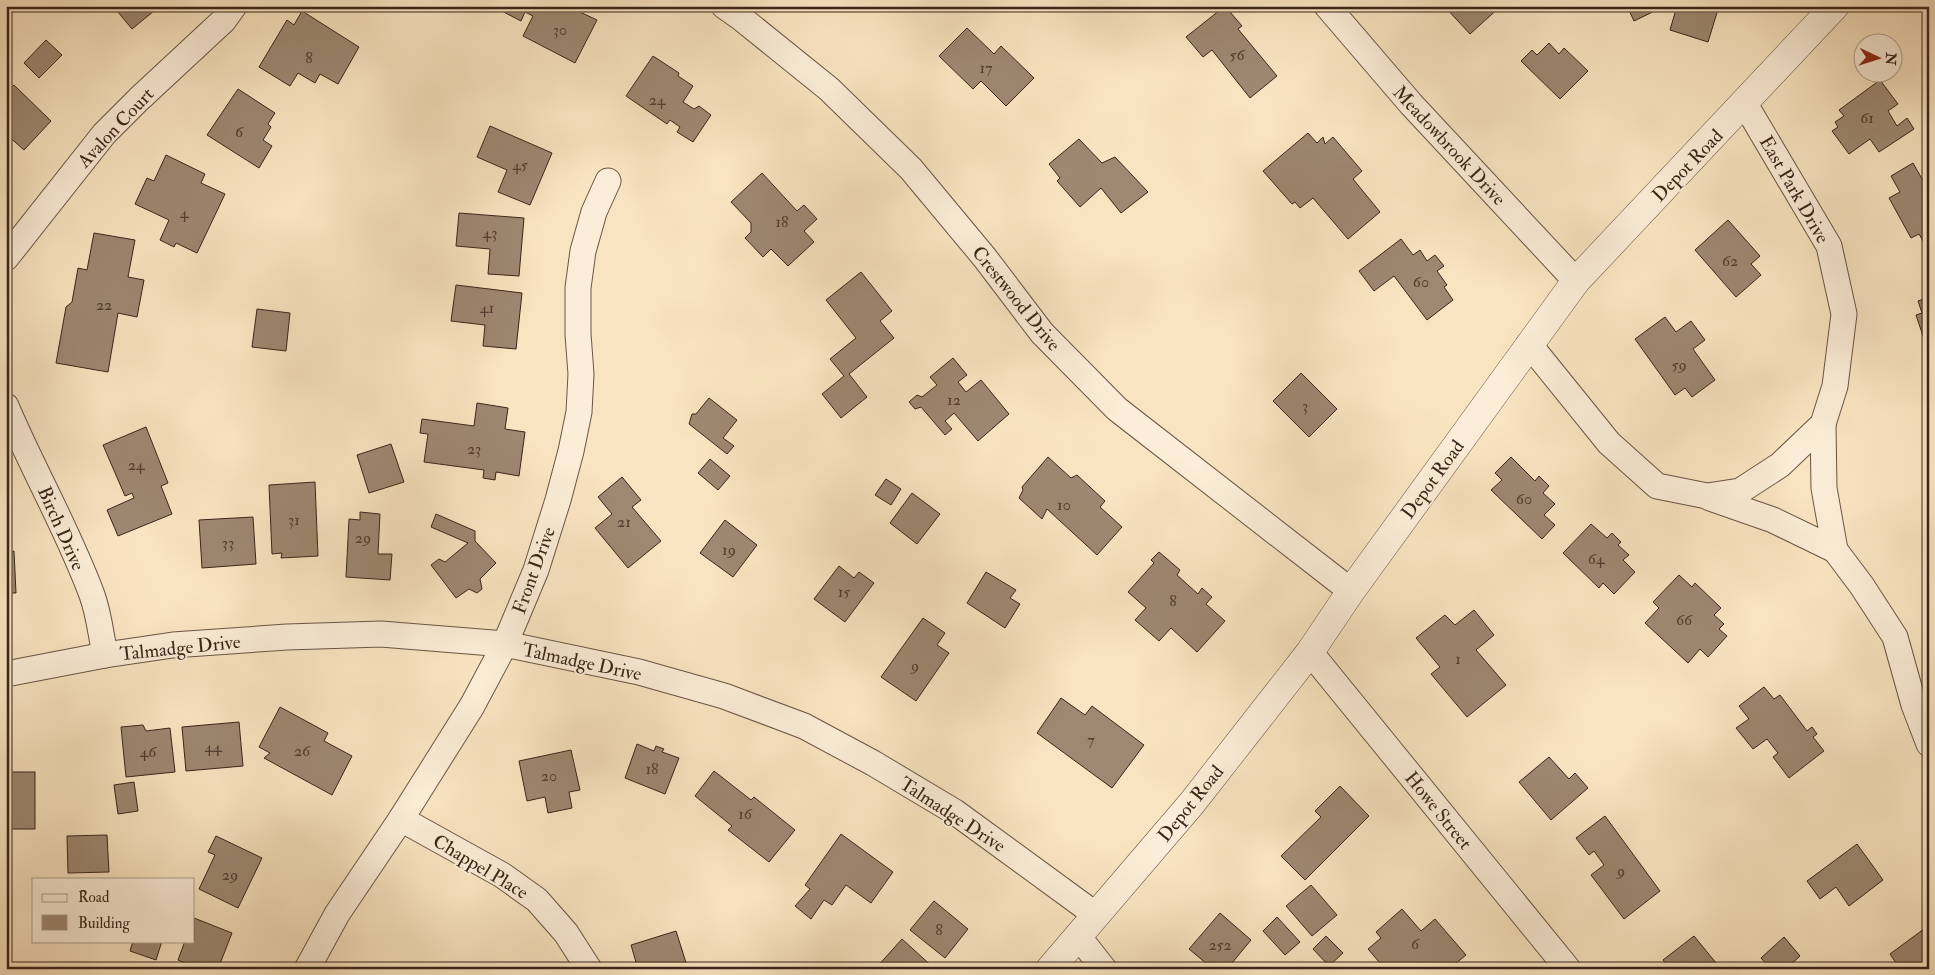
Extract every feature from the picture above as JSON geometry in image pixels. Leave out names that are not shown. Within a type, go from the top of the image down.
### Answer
[{"type":"street","name":"Avalon Court","points":[[6,258],[104,134],[224,20],[234,6]]},
{"type":"street","name":"Crestwood Drive","points":[[724,6],[742,18],[829,89],[911,169],[985,258],[1042,333],[1117,409],[1351,591]]},
{"type":"street","name":"Meadowbrook Drive","points":[[1328,6],[1411,104],[1576,281]]},
{"type":"street","name":"Depot Road","points":[[1050,969],[1192,803],[1310,652],[1351,591],[1576,281],[1745,104],[1834,7]]},
{"type":"street","name":"East Park Drive","points":[[1745,104],[1829,246],[1844,314],[1835,386],[1823,424],[1824,488],[1835,550],[1862,586],[1895,637],[1914,705],[1929,744]]},
{"type":"street","name":"Front Drive","points":[[307,969],[337,914],[401,819],[472,706],[505,644],[536,570],[558,500],[571,450],[578,412],[581,374],[578,334],[578,288],[583,251],[594,212],[608,182]]},
{"type":"street","name":"East Park Drive","points":[[1529,344],[1609,443],[1657,486],[1707,496],[1773,520],[1835,550]]},
{"type":"street","name":"Birch Drive","points":[[6,406],[67,534],[93,597],[105,655]]},
{"type":"street","name":"East Park Drive","points":[[1707,496],[1740,491],[1780,465],[1823,424]]},
{"type":"street","name":"Talmadge Drive","points":[[6,674],[105,655],[173,645],[286,637],[381,634],[505,644],[648,675],[724,696],[804,726],[873,763],[955,812],[1096,915]]},
{"type":"street","name":"Howe Street","points":[[1310,652],[1568,969]]},
{"type":"street","name":"Chappel Place","points":[[401,819],[502,875],[538,900],[566,933],[589,969]]},
{"type":"street","points":[[1078,936],[1104,969]]},
{"type":"building","points":[[113,6],[160,6],[132,29]]},
{"type":"building","points":[[492,6],[583,6],[580,12],[597,20],[575,63],[523,36],[533,16],[525,12],[521,21]]},
{"type":"building","points":[[1225,6],[1242,26],[1238,29],[1277,76],[1250,98],[1212,50],[1203,57],[1186,37]]},
{"type":"building","points":[[1444,6],[1501,6],[1470,34]]},
{"type":"building","points":[[1627,6],[1665,6],[1634,21]]},
{"type":"building","points":[[1677,6],[1719,6],[1708,42],[1670,30]]},
{"type":"building","points":[[1929,8],[1929,23],[1923,11]]},
{"type":"building","points":[[302,11],[359,47],[338,84],[320,74],[315,83],[298,73],[290,86],[259,67],[287,20],[294,25]]},
{"type":"building","points":[[967,28],[994,54],[1001,46],[1034,78],[1006,106],[981,81],[973,89],[939,56]]},
{"type":"building","points":[[46,40],[62,55],[39,78],[24,63]]},
{"type":"building","points":[[1549,43],[1559,54],[1564,48],[1588,71],[1560,99],[1521,61],[1532,50],[1537,55]]},
{"type":"building","points":[[653,56],[679,73],[678,76],[693,86],[683,102],[694,109],[699,106],[711,115],[693,142],[677,132],[680,127],[670,120],[667,124],[626,96]]},
{"type":"building","points":[[1877,82],[1882,82],[1898,104],[1888,111],[1897,126],[1907,118],[1914,129],[1879,152],[1870,139],[1849,154],[1832,131],[1838,127],[1835,122],[1844,116],[1839,110]]},
{"type":"building","points":[[14,85],[51,121],[24,150],[6,134],[6,93]]},
{"type":"building","points":[[238,89],[275,113],[268,124],[271,127],[263,140],[272,146],[259,168],[207,135]]},
{"type":"building","points":[[490,126],[552,153],[530,205],[498,192],[507,170],[477,157]]},
{"type":"building","points":[[1308,133],[1317,143],[1323,137],[1325,144],[1333,137],[1362,171],[1353,179],[1380,212],[1348,239],[1313,198],[1300,208],[1295,202],[1292,204],[1263,171]]},
{"type":"building","points":[[1079,139],[1102,163],[1115,157],[1148,192],[1121,213],[1101,188],[1080,207],[1057,181],[1060,178],[1049,164]]},
{"type":"building","points":[[166,155],[205,174],[201,183],[225,194],[197,253],[176,243],[174,247],[160,240],[169,220],[135,204],[147,178],[154,181]]},
{"type":"building","points":[[1913,163],[1929,191],[1929,244],[1926,246],[1919,234],[1911,238],[1889,198],[1900,192],[1891,176]]},
{"type":"building","points":[[762,173],[797,211],[804,205],[817,219],[804,231],[814,242],[788,266],[771,249],[763,257],[745,238],[751,232],[751,223],[731,202]]},
{"type":"building","points":[[459,213],[524,218],[519,276],[488,274],[490,249],[456,246]]},
{"type":"building","points":[[1728,220],[1760,256],[1751,264],[1761,275],[1736,297],[1695,250]]},
{"type":"building","points":[[94,233],[135,240],[128,277],[144,280],[137,317],[118,313],[108,372],[56,363],[66,307],[72,302],[78,268],[87,270]]},
{"type":"building","points":[[1401,239],[1413,255],[1420,250],[1427,261],[1435,255],[1444,266],[1437,271],[1447,285],[1444,287],[1453,300],[1427,320],[1394,276],[1374,291],[1359,271]]},
{"type":"building","points":[[861,272],[892,311],[880,321],[894,338],[849,374],[867,397],[841,418],[822,394],[844,376],[830,359],[856,338],[826,300]]},
{"type":"building","points":[[1929,278],[1929,292],[1925,279]]},
{"type":"building","points":[[456,285],[522,293],[516,349],[483,346],[485,325],[451,321]]},
{"type":"building","points":[[1929,297],[1929,348],[1927,348],[1916,315],[1922,313],[1918,301]]},
{"type":"building","points":[[257,309],[290,313],[286,351],[252,347]]},
{"type":"building","points":[[1665,317],[1676,332],[1691,321],[1705,340],[1693,349],[1715,380],[1692,397],[1685,388],[1675,395],[1635,339]]},
{"type":"building","points":[[953,358],[967,375],[958,382],[966,392],[981,380],[1009,414],[978,441],[954,413],[945,421],[952,429],[945,435],[921,407],[915,409],[909,402],[917,395],[922,397],[937,385],[930,377]]},
{"type":"building","points":[[1301,373],[1337,409],[1309,437],[1273,401]]},
{"type":"building","points":[[709,398],[737,420],[723,438],[734,446],[727,454],[689,424],[692,414],[696,414]]},
{"type":"building","points":[[477,403],[508,408],[505,429],[525,432],[519,476],[496,472],[495,480],[483,478],[484,470],[424,462],[428,434],[420,433],[422,419],[474,426]]},
{"type":"building","points":[[146,427],[168,483],[161,486],[172,514],[118,536],[107,510],[134,498],[132,493],[125,496],[103,445]]},
{"type":"building","points":[[391,444],[404,482],[369,493],[357,455]]},
{"type":"building","points":[[1048,457],[1071,478],[1077,475],[1105,501],[1100,507],[1122,527],[1097,555],[1047,509],[1042,519],[1019,498],[1023,490],[1022,487]]},
{"type":"building","points":[[1511,457],[1535,481],[1539,476],[1549,486],[1543,493],[1555,504],[1544,515],[1555,525],[1542,539],[1491,490],[1502,480],[1495,473]]},
{"type":"building","points":[[710,459],[730,476],[718,490],[698,473]]},
{"type":"building","points":[[622,477],[641,500],[632,507],[661,541],[628,568],[595,528],[612,514],[598,497]]},
{"type":"building","points":[[886,479],[901,489],[891,505],[875,495]]},
{"type":"building","points":[[315,482],[318,556],[281,558],[282,553],[272,554],[269,485]]},
{"type":"building","points":[[912,493],[940,514],[917,544],[890,523]]},
{"type":"building","points":[[360,512],[380,514],[378,554],[392,554],[390,580],[346,577],[349,519],[360,520]]},
{"type":"building","points":[[436,514],[475,531],[475,541],[496,563],[480,579],[482,589],[477,593],[469,589],[456,598],[431,565],[439,559],[445,562],[468,543],[431,527]]},
{"type":"building","points":[[253,517],[256,564],[202,568],[199,520]]},
{"type":"building","points":[[725,520],[757,545],[733,577],[700,553]]},
{"type":"building","points":[[1591,524],[1607,538],[1612,533],[1621,542],[1618,545],[1629,555],[1623,560],[1635,572],[1614,594],[1603,583],[1599,588],[1563,553]]},
{"type":"building","points":[[14,551],[16,593],[6,593],[6,552]]},
{"type":"building","points":[[1159,552],[1180,570],[1177,575],[1198,594],[1202,588],[1212,597],[1206,604],[1225,621],[1197,652],[1171,628],[1159,641],[1135,620],[1146,608],[1128,592],[1154,563],[1151,560]]},
{"type":"building","points":[[839,566],[854,578],[859,572],[874,583],[845,622],[814,599]]},
{"type":"building","points":[[986,572],[1016,590],[1010,598],[1020,604],[1005,628],[967,603]]},
{"type":"building","points":[[1679,575],[1692,587],[1695,583],[1721,608],[1714,615],[1724,624],[1719,629],[1727,636],[1708,657],[1700,649],[1688,663],[1645,623],[1659,608],[1653,602]]},
{"type":"building","points":[[1474,610],[1494,635],[1476,650],[1506,685],[1467,717],[1431,674],[1440,667],[1416,638],[1445,615],[1455,625]]},
{"type":"building","points":[[923,618],[945,633],[937,645],[949,653],[916,701],[881,677]]},
{"type":"building","points":[[1764,687],[1774,699],[1780,695],[1807,731],[1812,727],[1817,734],[1813,737],[1824,751],[1789,778],[1773,757],[1778,753],[1767,739],[1753,749],[1736,728],[1749,719],[1739,706]]},
{"type":"building","points":[[1061,698],[1085,715],[1092,706],[1144,745],[1112,788],[1037,733]]},
{"type":"building","points":[[280,707],[328,733],[324,741],[352,756],[332,795],[264,758],[270,753],[259,747]]},
{"type":"building","points":[[239,722],[243,766],[186,771],[182,727]]},
{"type":"building","points":[[143,725],[146,731],[170,728],[175,772],[126,777],[121,727]]},
{"type":"building","points":[[637,744],[654,751],[656,746],[664,749],[662,752],[679,758],[665,794],[625,778]]},
{"type":"building","points":[[571,750],[580,790],[569,792],[572,808],[548,813],[545,797],[527,801],[519,761]]},
{"type":"building","points":[[1549,757],[1569,779],[1575,773],[1588,788],[1551,820],[1519,782]]},
{"type":"building","points":[[714,771],[751,800],[754,797],[795,830],[769,862],[728,830],[732,826],[695,796]]},
{"type":"building","points":[[6,772],[35,772],[35,829],[6,829]]},
{"type":"building","points":[[134,782],[138,811],[118,814],[114,785]]},
{"type":"building","points":[[1340,786],[1369,816],[1305,880],[1281,856],[1321,817],[1315,811]]},
{"type":"building","points":[[1605,816],[1660,891],[1624,919],[1591,875],[1604,865],[1594,851],[1589,855],[1576,838]]},
{"type":"building","points":[[841,834],[893,872],[871,903],[846,885],[832,905],[824,900],[811,919],[795,906],[810,889],[805,885]]},
{"type":"building","points":[[107,835],[109,872],[68,873],[67,836]]},
{"type":"building","points":[[216,836],[262,858],[238,908],[199,889],[215,855],[208,852]]},
{"type":"building","points":[[1857,844],[1883,880],[1849,906],[1836,887],[1820,899],[1807,881]]},
{"type":"building","points":[[1311,885],[1337,915],[1312,936],[1286,906]]},
{"type":"building","points":[[934,901],[968,929],[945,958],[910,930]]},
{"type":"building","points":[[1402,909],[1421,931],[1435,919],[1466,955],[1449,969],[1417,969],[1413,964],[1407,969],[1385,969],[1368,949],[1381,938],[1376,932]]},
{"type":"building","points":[[1220,913],[1251,940],[1227,969],[1213,969],[1189,949]]},
{"type":"building","points":[[1277,917],[1300,942],[1285,955],[1263,931]]},
{"type":"building","points":[[195,918],[232,933],[218,969],[199,969],[178,960],[185,942],[195,942]]},
{"type":"building","points":[[1928,926],[1929,969],[1900,969],[1890,954]]},
{"type":"building","points":[[676,931],[688,969],[638,969],[631,945]]},
{"type":"building","points":[[1326,936],[1343,953],[1329,966],[1313,949]]},
{"type":"building","points":[[1694,936],[1721,969],[1670,969],[1663,960]]},
{"type":"building","points":[[1784,937],[1800,956],[1786,969],[1771,969],[1761,958]]},
{"type":"building","points":[[902,939],[935,969],[875,969]]},
{"type":"building","points":[[133,942],[162,942],[156,960],[130,951]]}]
